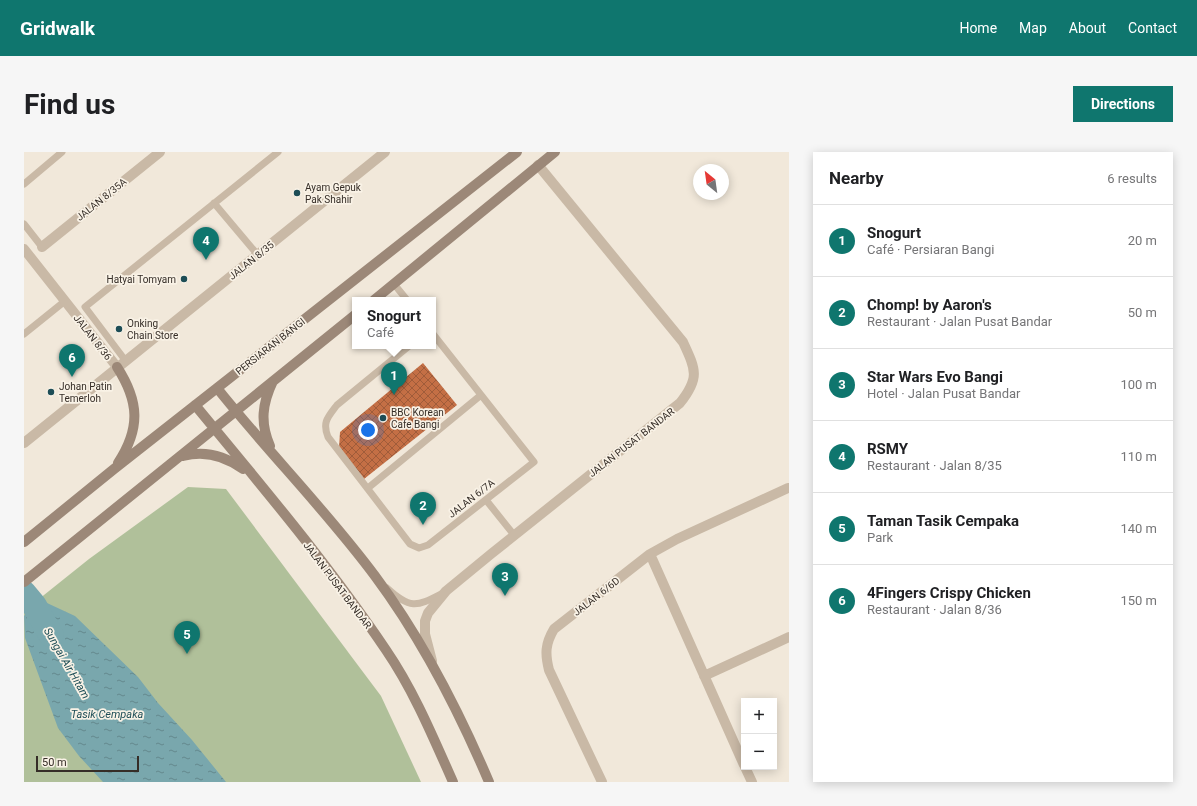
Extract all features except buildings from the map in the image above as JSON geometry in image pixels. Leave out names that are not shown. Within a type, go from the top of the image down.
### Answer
[{"type":"main road","name":"PERSIARAN BANGI","points":[[28,540],[114,469],[517,152]]},
{"type":"main road","points":[[378,297],[554,152]]},
{"type":"main road","points":[[24,582],[352,317]]},
{"type":"main road","points":[[114,469],[128,445],[135,424],[134,401],[117,367]]},
{"type":"main road","points":[[275,378],[266,398],[262,420],[265,436],[279,462]]},
{"type":"main road","name":"JALAN PUSAT BANDAR","points":[[217,388],[374,575],[406,620],[434,668],[467,730],[488,782]]},
{"type":"main road","name":"JALAN PUSAT BANDAR","points":[[195,405],[320,559],[386,651],[416,701],[453,782]]},
{"type":"main road","points":[[180,457],[200,453],[221,457],[235,464],[257,480]]},
{"type":"street","name":"JALAN 8/35A","points":[[42,246],[160,152]]},
{"type":"street","name":"JALAN 8/35","points":[[117,367],[384,152]]},
{"type":"street","name":"JALAN PUSAT BANDAR","points":[[434,668],[424,626],[428,613],[446,592],[514,535],[680,403],[690,391],[695,375],[691,359],[683,342],[538,165]]},
{"type":"street","name":"JALAN 8/36","points":[[24,249],[117,367],[24,443]]},
{"type":"street","name":"JALAN 6/6D","points":[[602,782],[548,670],[545,657],[546,642],[554,630],[593,597],[650,554],[677,539],[788,488]]},
{"type":"street","points":[[650,554],[741,759]]},
{"type":"street","points":[[704,676],[789,637]]},
{"type":"street","points":[[746,770],[752,782]]},
{"type":"lane","points":[[24,184],[62,152]]},
{"type":"lane","points":[[125,360],[85,307],[278,152]]},
{"type":"lane","points":[[214,203],[257,254]]},
{"type":"lane","points":[[24,224],[42,246]]},
{"type":"lane","points":[[394,284],[404,297]]},
{"type":"lane","points":[[24,334],[65,301]]},
{"type":"lane","points":[[405,349],[337,405],[328,417],[324,427],[328,437],[368,488],[481,395],[436,338]]},
{"type":"lane","name":"JALAN 6/7A","points":[[368,488],[410,544],[419,548],[428,545],[534,462],[481,395]]},
{"type":"lane","points":[[486,500],[514,535]]},
{"type":"lane","name":"JALAN PUSAT BANDAR","points":[[374,575],[394,594],[410,604],[424,603],[446,592]]},
{"type":"green space","points":[[188,487],[226,489],[381,696],[421,782],[24,782],[24,611],[89,559]]},
{"type":"water","name":"Tasik Cempaka","points":[[47,603],[75,616],[138,677],[158,703],[192,740],[226,782],[103,782],[79,756],[58,728],[25,638],[24,616],[34,605]]},
{"type":"waterway","name":"Sungai Air Hitam","points":[[24,593],[34,605],[51,635]]},
{"type":"place","name":"Ayam Gepuk Pak Shahir","points":[[297,193]]},
{"type":"place","name":"RSMY","points":[[206,260]]},
{"type":"place","name":"Hatyai Tomyam","points":[[184,279]]},
{"type":"place","name":"Onking Chain Store","points":[[119,329]]},
{"type":"place","name":"4Fingers Crispy Chicken","points":[[72,377]]},
{"type":"place","name":"Johan Patin Temerloh","points":[[51,392]]},
{"type":"place","name":"Snogurt","points":[[394,395]]},
{"type":"place","name":"BBC Korean Cafe Bangi","points":[[383,418]]},
{"type":"place","name":"Chomp! by Aaron's","points":[[423,525]]},
{"type":"place","name":"Star Wars Evo Bangi","points":[[505,596]]},
{"type":"place","name":"Taman Tasik Cempaka","points":[[187,654]]}]
